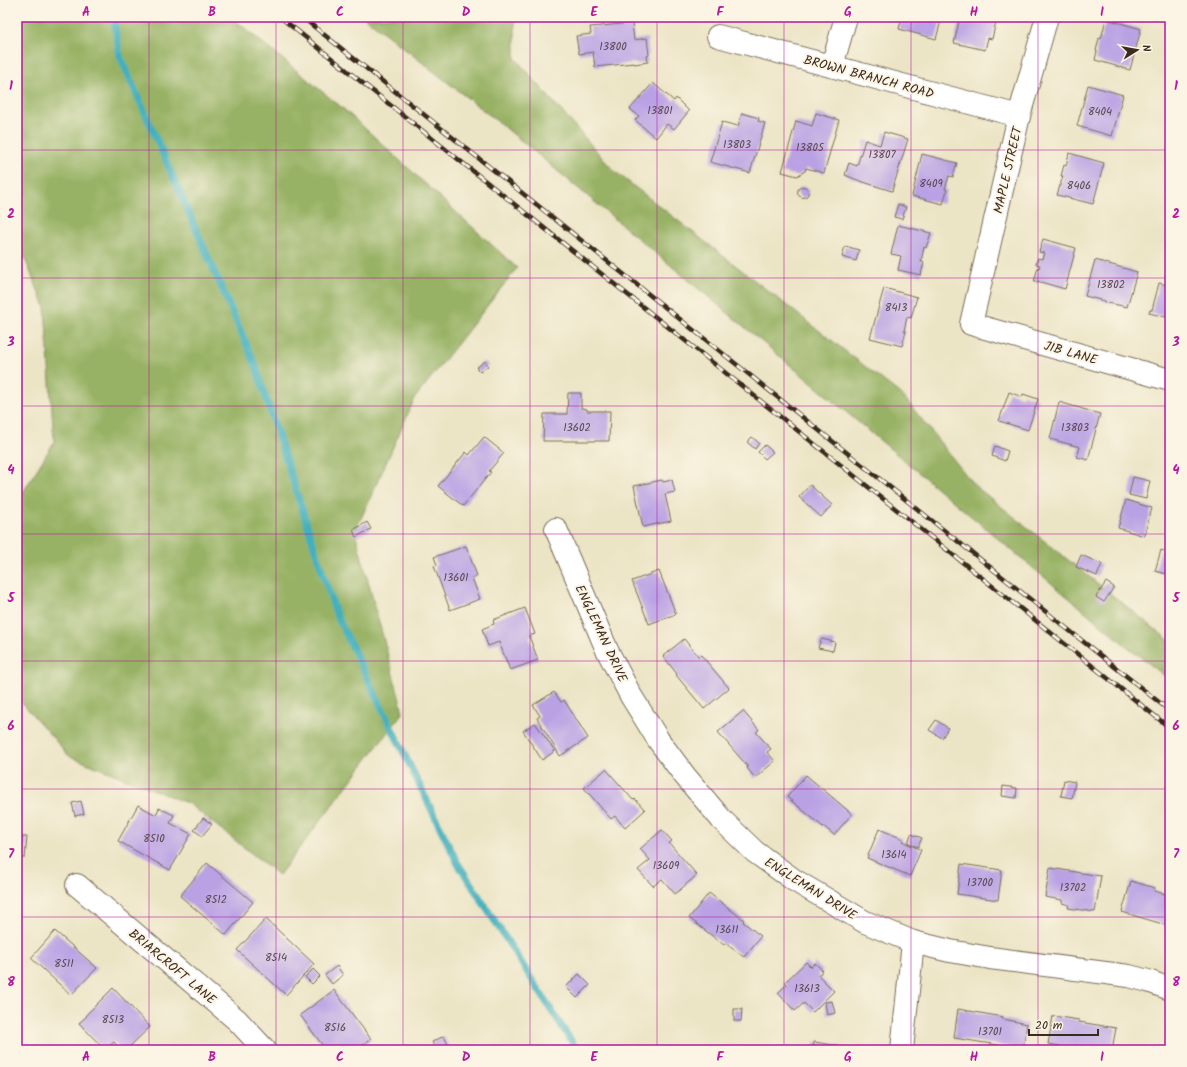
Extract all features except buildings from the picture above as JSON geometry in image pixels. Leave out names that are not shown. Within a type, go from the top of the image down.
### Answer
[{"type":"street","points":[[832,66],[846,17]]},
{"type":"street","name":"MAPLE STREET","points":[[971,324],[1019,116],[1047,17]]},
{"type":"street","name":"BROWN BRANCH ROAD","points":[[718,36],[1019,116]]},
{"type":"street","name":"JIB LANE","points":[[971,324],[1170,380]]},
{"type":"street","name":"ENGLEMAN DRIVE","points":[[556,528],[607,650],[631,696],[659,741],[685,776],[722,820],[755,852],[794,880],[865,922],[913,942],[950,951],[990,958],[1129,976],[1170,988]]},
{"type":"street","name":"BRIARCROFT LANE","points":[[77,885],[237,1020],[265,1050]]},
{"type":"street","points":[[902,1050],[913,942]]},
{"type":"green space","points":[[17,17],[231,17],[346,111],[517,268],[415,398],[355,532],[403,712],[279,875],[189,804],[69,756],[17,697],[17,502],[54,442],[45,307],[17,240]]},
{"type":"green space","points":[[364,17],[515,17],[515,58],[613,170],[903,396],[974,485],[1170,641],[1170,680],[1123,643],[506,128]]},
{"type":"waterway","points":[[113,17],[120,56],[255,364],[336,614],[457,862],[577,1050]]},
{"type":"railway","points":[[280,17],[1170,728]]},
{"type":"railway","points":[[302,17],[1170,711]]}]
